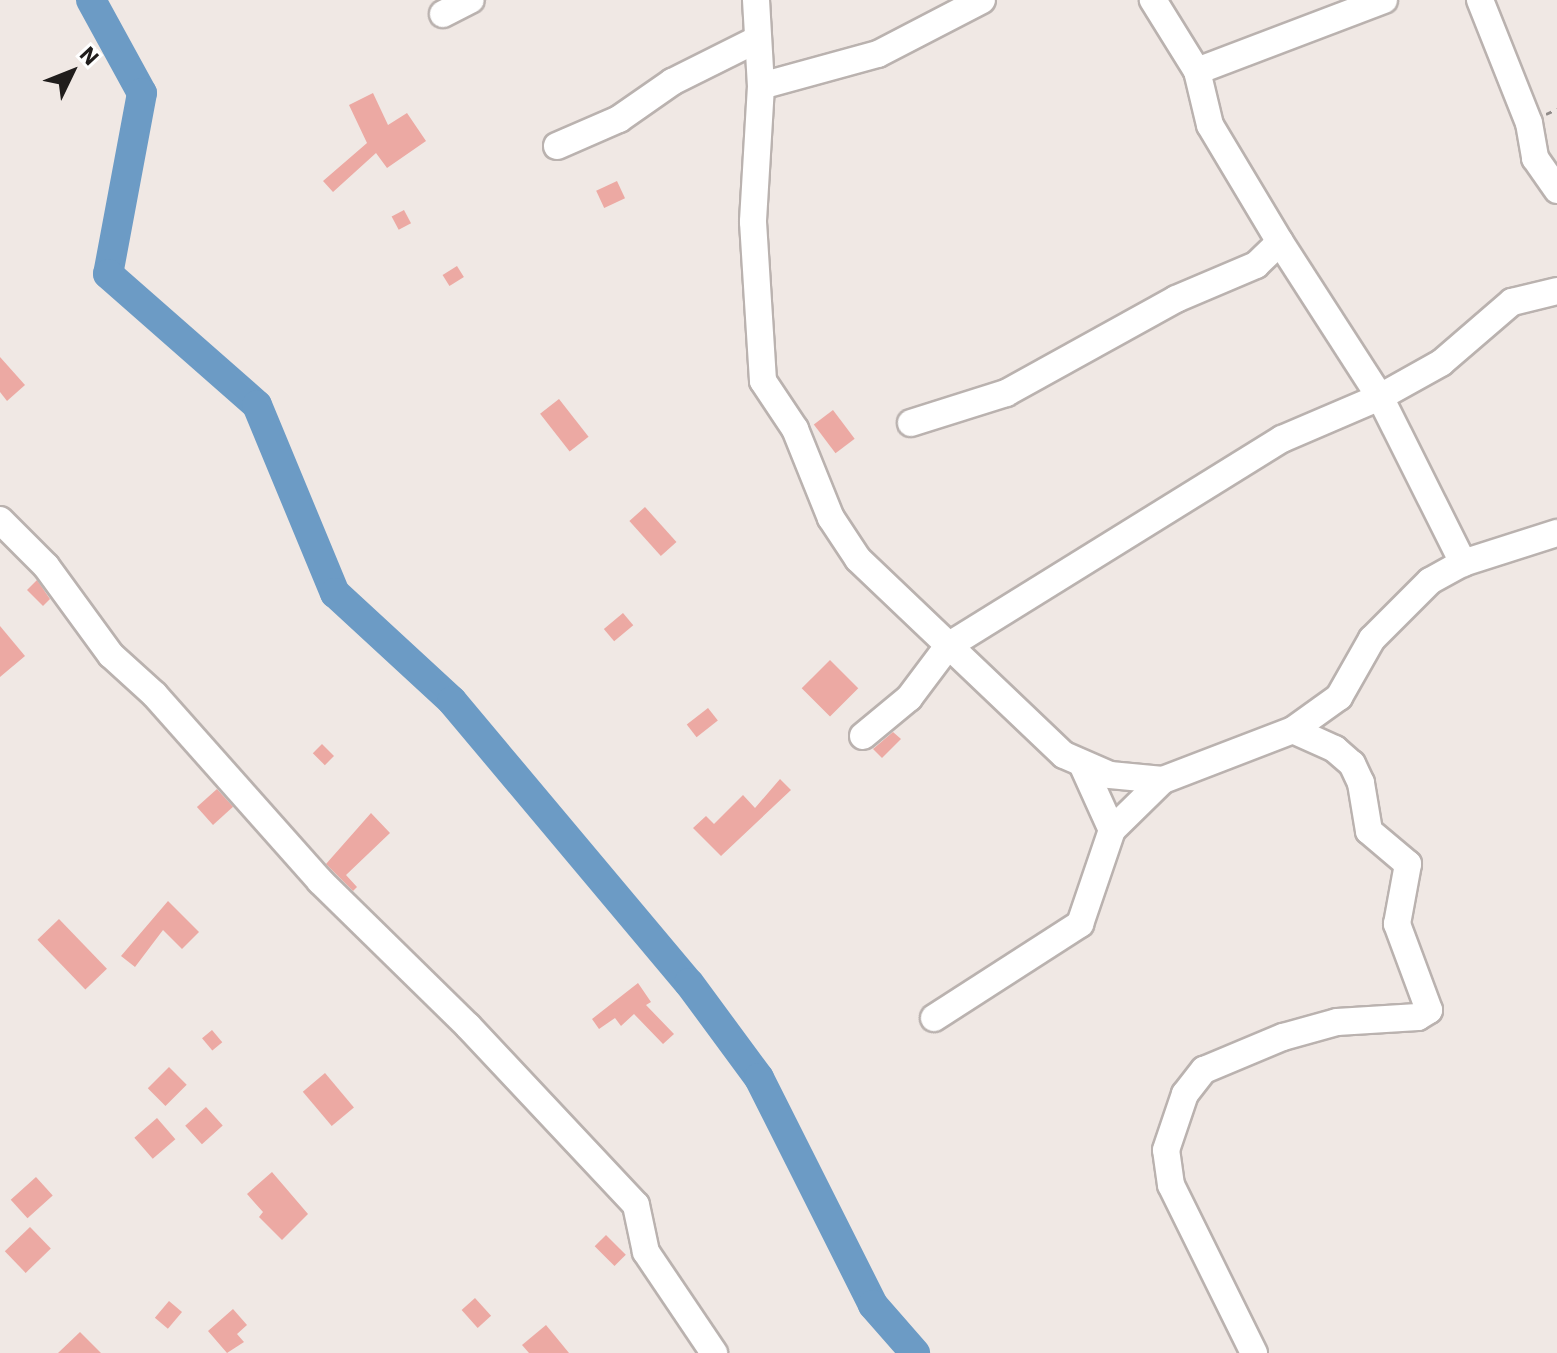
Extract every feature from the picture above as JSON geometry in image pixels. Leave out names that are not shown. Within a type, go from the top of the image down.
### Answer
[{"type":"street","points":[[443,14],[471,0]]},
{"type":"street","points":[[756,0],[761,86],[753,222],[763,381],[795,429],[842,539],[1046,741],[1082,764],[1110,775],[1163,780]]},
{"type":"street","points":[[761,86],[878,54],[982,0]]},
{"type":"street","points":[[1153,0],[1197,71],[1210,125],[1280,242],[1380,397],[1463,563]]},
{"type":"street","points":[[1197,71],[1384,0]]},
{"type":"street","points":[[1480,0],[1529,123],[1535,158],[1557,190]]},
{"type":"street","points":[[557,146],[619,119],[672,82],[758,39]]},
{"type":"street","points":[[911,423],[1006,393],[1176,299],[1256,265],[1280,242]]},
{"type":"street","points":[[863,736],[909,698],[948,646],[1282,439],[1380,397],[1441,363],[1512,302],[1557,291]]},
{"type":"street","points":[[0,520],[46,566],[111,655],[166,706],[320,881],[468,1026],[636,1205],[646,1252],[714,1353]]},
{"type":"street","points":[[934,1018],[1080,924],[1112,830],[1163,780],[1293,730],[1339,697],[1372,639],[1411,596],[1463,563],[1557,533]]},
{"type":"street","points":[[1254,1353],[1171,1185],[1166,1150],[1185,1094],[1204,1070],[1283,1037],[1337,1022],[1418,1017],[1429,1010],[1397,924],[1408,864],[1369,831],[1361,783],[1352,764],[1335,749],[1293,730]]},
{"type":"street","points":[[1082,764],[1112,830]]},
{"type":"building","points":[[373,93],[388,125],[407,113],[426,141],[387,168],[376,153],[333,192],[323,181],[367,143],[349,105]]},
{"type":"building","points":[[617,181],[625,198],[604,208],[596,191]]},
{"type":"building","points":[[404,210],[411,223],[399,230],[392,217]]},
{"type":"building","points":[[457,266],[464,277],[449,286],[443,275]]},
{"type":"building","points":[[0,357],[25,385],[7,401],[0,392]]},
{"type":"building","points":[[559,399],[589,437],[570,452],[540,414]]},
{"type":"building","points":[[833,410],[855,439],[835,453],[814,424]]},
{"type":"building","points":[[645,507],[676,542],[661,556],[629,521]]},
{"type":"building","points":[[37,580],[50,599],[43,606],[27,590]]},
{"type":"building","points":[[623,613],[633,625],[614,641],[604,629]]},
{"type":"building","points":[[0,626],[25,656],[0,677]]},
{"type":"building","points":[[830,660],[858,688],[830,717],[802,688]]},
{"type":"building","points":[[708,708],[718,721],[697,737],[687,725]]},
{"type":"building","points":[[893,732],[901,739],[882,758],[873,749]]},
{"type":"building","points":[[322,744],[334,756],[325,765],[313,753]]},
{"type":"building","points":[[780,779],[791,790],[721,856],[693,828],[706,816],[714,824],[743,795],[755,808]]},
{"type":"building","points":[[217,789],[233,807],[213,825],[197,807]]},
{"type":"building","points":[[371,813],[390,833],[346,875],[357,887],[353,891],[326,864]]},
{"type":"building","points":[[168,901],[199,932],[182,949],[163,930],[135,967],[121,956]]},
{"type":"building","points":[[59,919],[107,969],[85,989],[37,940]]},
{"type":"building","points":[[638,983],[651,1002],[646,1005],[674,1034],[663,1044],[634,1014],[621,1026],[615,1018],[599,1029],[592,1019]]},
{"type":"building","points":[[212,1030],[222,1042],[212,1051],[202,1038]]},
{"type":"building","points":[[169,1067],[187,1085],[165,1106],[148,1088]]},
{"type":"building","points":[[325,1073],[354,1107],[332,1126],[303,1092]]},
{"type":"building","points":[[206,1107],[223,1126],[202,1144],[185,1126]]},
{"type":"building","points":[[157,1118],[175,1139],[153,1159],[134,1138]]},
{"type":"building","points":[[272,1172],[308,1214],[282,1240],[259,1217],[263,1212],[247,1194]]},
{"type":"building","points":[[36,1177],[53,1196],[27,1218],[11,1200]]},
{"type":"building","points":[[30,1227],[51,1249],[26,1273],[5,1251]]},
{"type":"building","points":[[606,1235],[626,1255],[614,1266],[595,1246]]},
{"type":"building","points":[[475,1298],[491,1316],[478,1328],[462,1310]]},
{"type":"building","points":[[169,1301],[182,1312],[168,1329],[155,1318]]},
{"type":"building","points":[[233,1309],[247,1325],[237,1334],[244,1342],[227,1353],[208,1331]]},
{"type":"building","points":[[546,1325],[569,1353],[529,1353],[522,1345]]},
{"type":"building","points":[[80,1332],[101,1353],[58,1353]]},
{"type":"waterway","points":[[91,0],[142,93],[108,274],[257,405],[335,593],[452,701],[689,983],[759,1078],[873,1305],[915,1353]]}]
